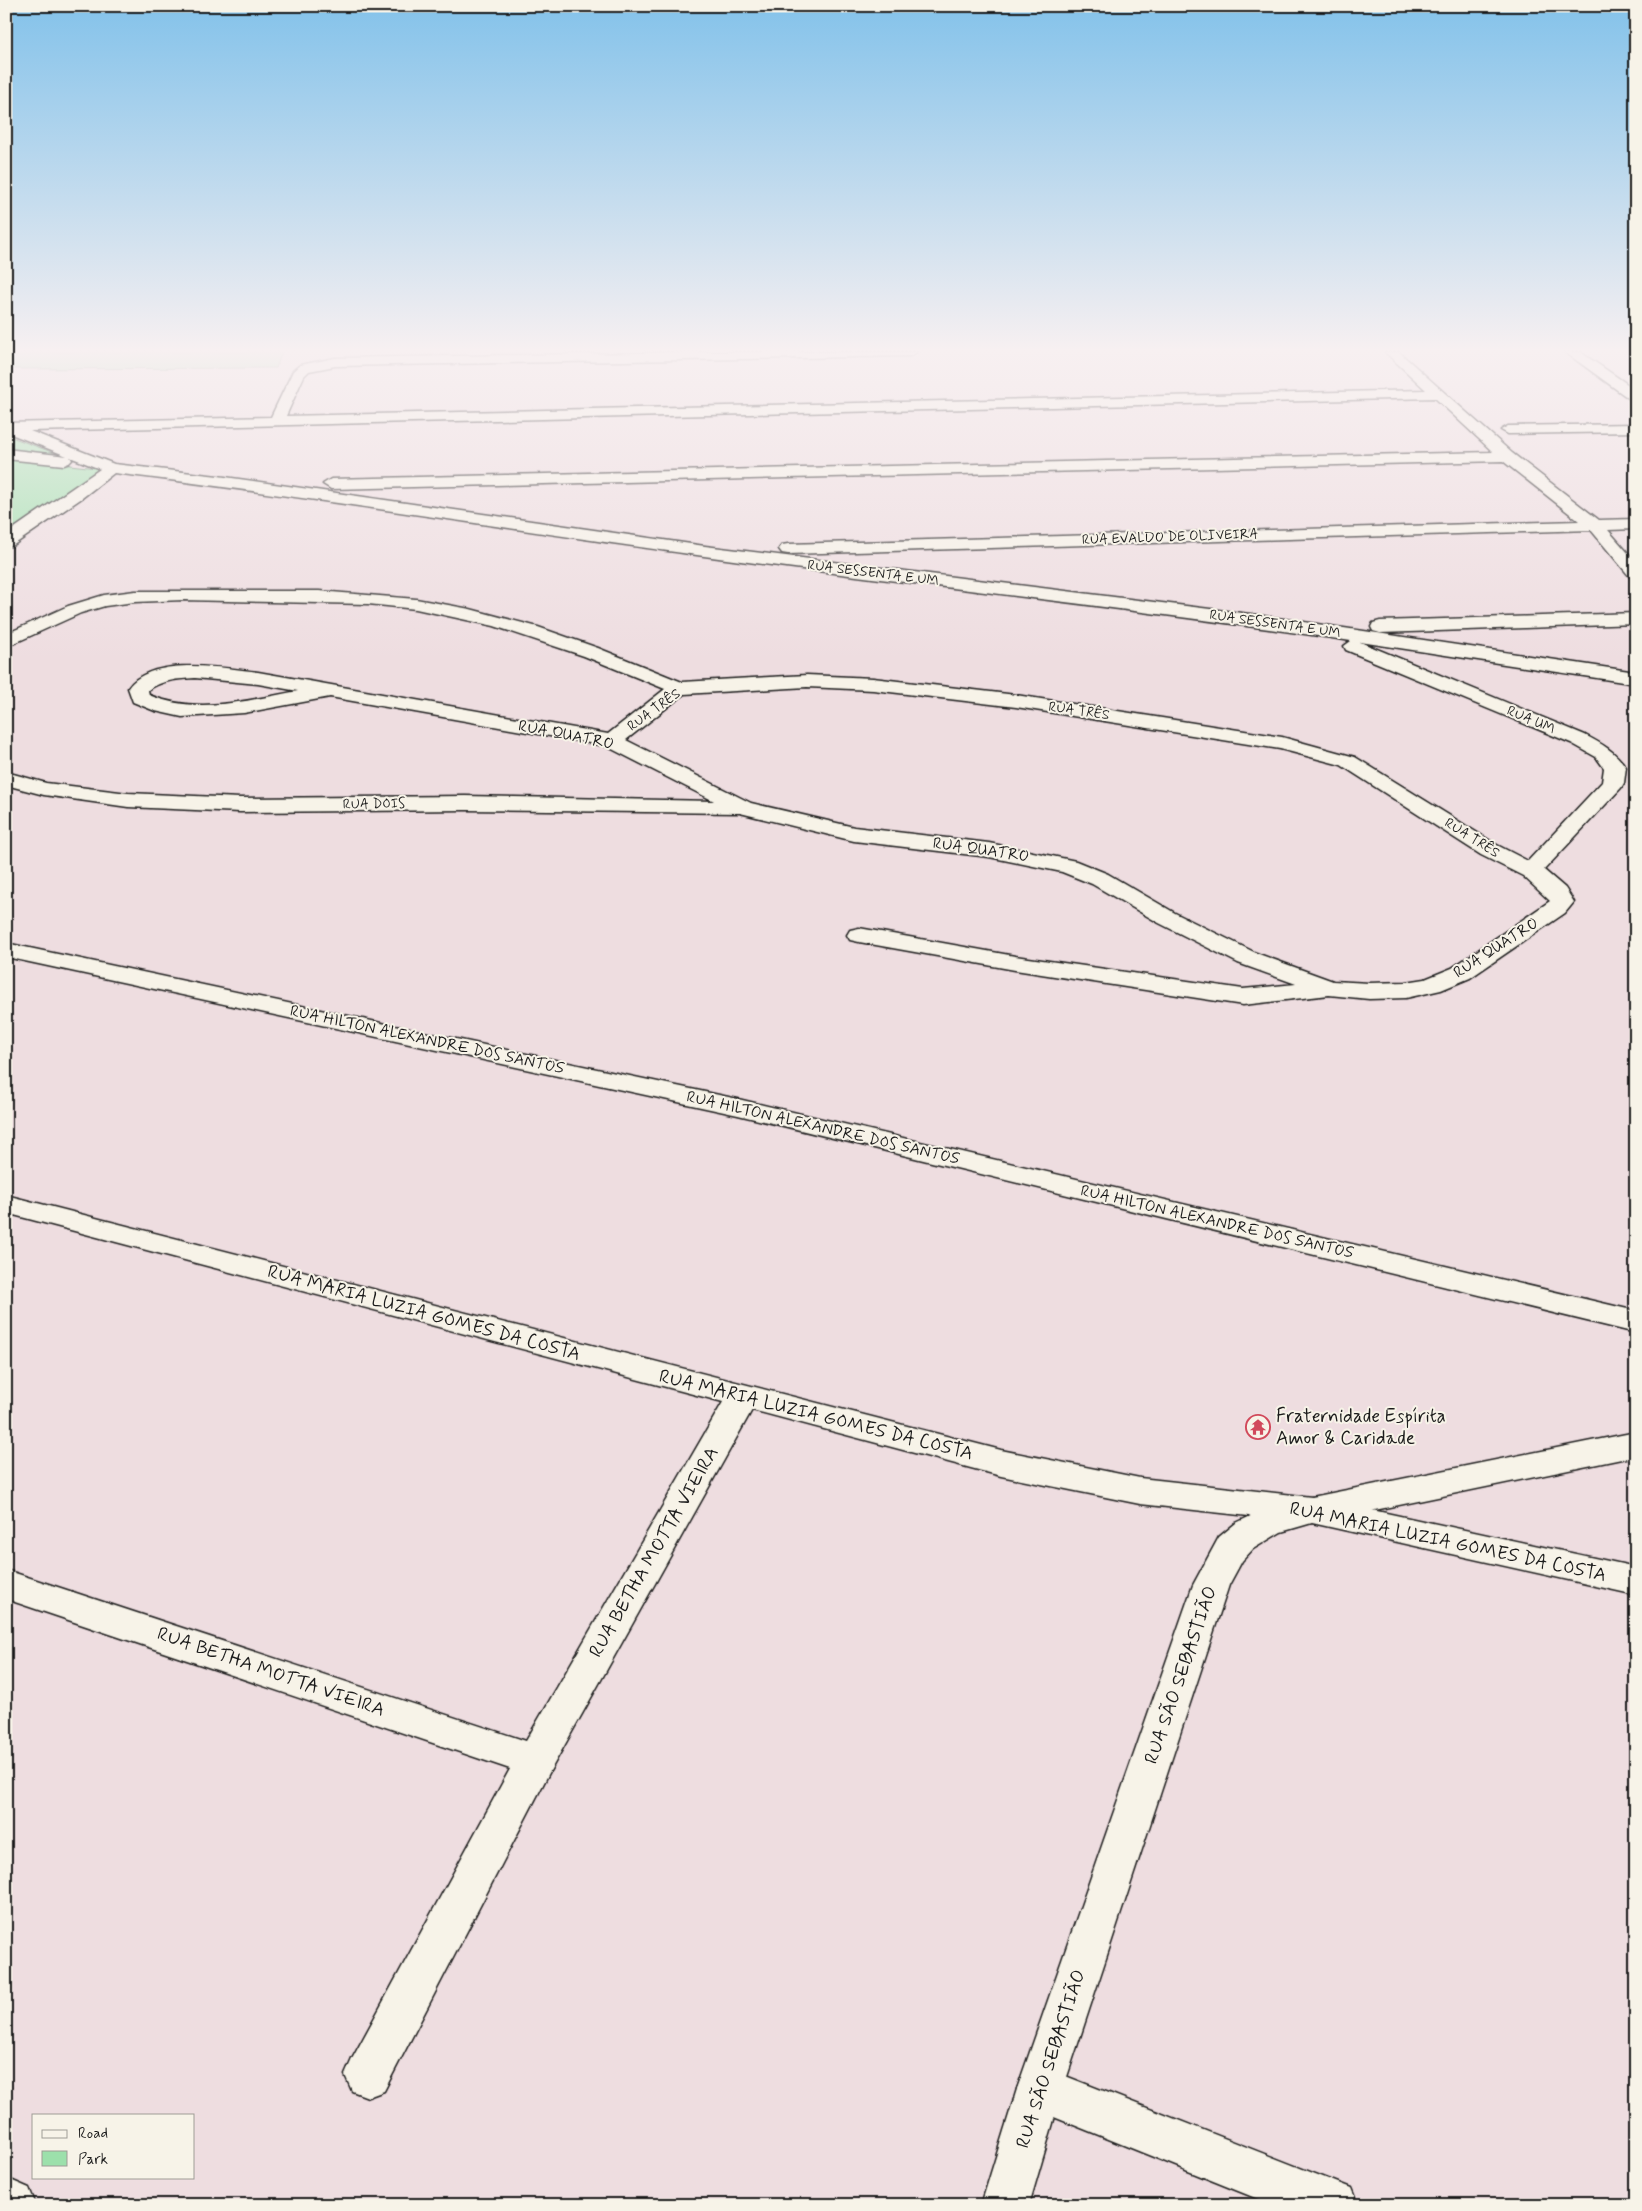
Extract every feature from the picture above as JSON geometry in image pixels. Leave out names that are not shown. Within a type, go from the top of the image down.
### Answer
[{"type":"street","points":[[16,455],[104,466]]},
{"type":"street","points":[[77,455],[104,466]]},
{"type":"street","points":[[252,486],[1507,456],[1595,524],[1636,573]]},
{"type":"street","points":[[6,542],[76,495],[104,466]]},
{"type":"street","name":"RUA SESSENTA E UM","points":[[104,466],[705,551],[1315,630],[1636,678]]},
{"type":"street","name":"RUA EVALDO DE OLIVEIRA","points":[[705,551],[1636,524]]},
{"type":"street","points":[[6,641],[52,618],[119,598],[148,596],[297,596],[360,600],[438,608],[498,621],[594,651],[679,688]]},
{"type":"street","points":[[1315,630],[1636,618]]},
{"type":"street","name":"RUA UM","points":[[1315,630],[1578,739],[1603,753],[1615,767],[1613,783],[1531,871]]},
{"type":"street","name":"RUA QUATRO","points":[[325,692],[219,709],[192,711],[166,708],[140,698],[138,688],[146,680],[157,676],[188,673],[258,678],[325,692],[612,741],[744,808],[854,834],[989,850],[1068,866],[1100,879],[1167,918],[1247,958],[1330,988],[1370,991],[1406,990],[1432,985],[1461,973],[1558,908],[1562,902],[1557,892],[1531,871]]},
{"type":"street","name":"RUA TRÊS","points":[[612,741],[679,688],[806,681],[873,684],[1016,701],[1282,742],[1348,761],[1381,780],[1489,850],[1531,871]]},
{"type":"street","name":"RUA DOIS","points":[[6,778],[44,788],[128,800],[230,805],[465,803],[744,808]]},
{"type":"street","points":[[859,935],[1015,963],[1242,997],[1330,988]]},
{"type":"street","name":"RUA HILTON ALEXANDRE DOS SANTOS","points":[[6,950],[738,1107],[1636,1322]]},
{"type":"street","name":"RUA MARIA LUZIA GOMES DA COSTA","points":[[6,1204],[1001,1463],[1140,1491],[1312,1510],[1636,1581]]},
{"type":"street","name":"RUA BETHA MOTTA VIEIRA","points":[[368,2075],[535,1761],[743,1396]]},
{"type":"street","name":"RUA SÃO SEBASTIÃO","points":[[1005,2205],[1040,2089],[1211,1585],[1232,1548],[1247,1534],[1272,1522],[1312,1510],[1636,1444]]},
{"type":"street","name":"RUA BETHA MOTTA VIEIRA","points":[[6,1584],[535,1761]]},
{"type":"street","points":[[1040,2089],[1334,2205]]},
{"type":"street","points":[[6,2202],[12,2205]]},
{"type":"green space","points":[[6,458],[106,469],[6,538]]},
{"type":"place","name":"Fraternidade Espírita Amor & Caridade","points":[[1258,1427]]}]
